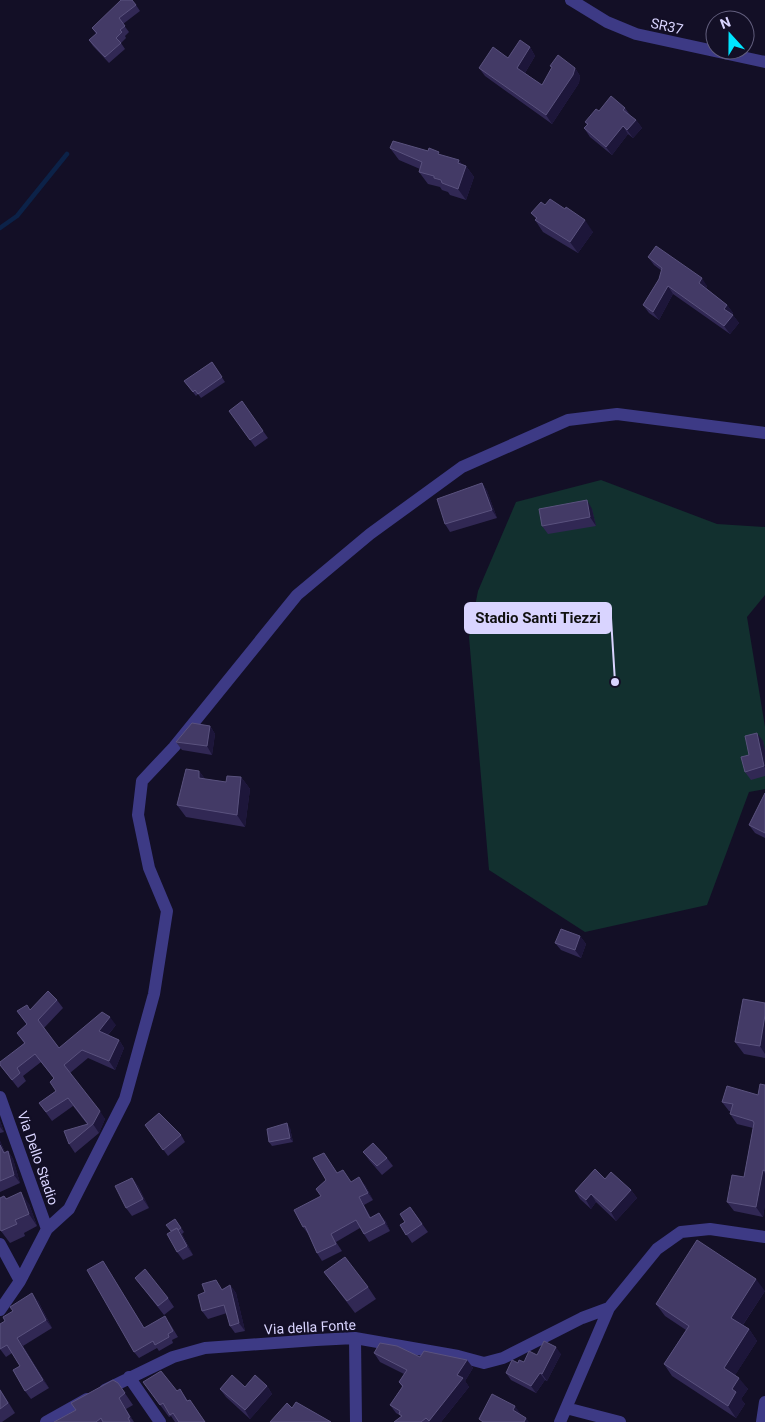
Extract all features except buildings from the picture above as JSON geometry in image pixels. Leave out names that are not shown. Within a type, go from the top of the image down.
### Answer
[{"type":"street","name":"SR37","points":[[570,0],[607,22],[636,34],[765,62]]},
{"type":"street","points":[[0,1310],[20,1281],[47,1229],[69,1209],[125,1099],[154,994],[167,911],[149,868],[138,815],[142,781],[180,739],[297,595],[370,534],[462,467],[568,420],[618,414],[765,433]]},
{"type":"street","name":"Via Dello Stadio","points":[[0,1097],[47,1229]]},
{"type":"street","points":[[560,1422],[609,1308],[657,1249],[681,1232],[710,1229],[765,1237]]},
{"type":"street","points":[[0,1244],[20,1281]]},
{"type":"street","name":"Via della Fonte","points":[[46,1422],[129,1377],[173,1357],[205,1348],[355,1338],[458,1356],[484,1363],[503,1358],[582,1318],[609,1308]]},
{"type":"street","points":[[355,1338],[356,1422]]},
{"type":"street","points":[[129,1377],[160,1422]]},
{"type":"street","points":[[762,1422],[765,1402]]},
{"type":"street","points":[[566,1408],[620,1422]]},
{"type":"green space","points":[[601,480],[717,524],[765,527],[765,595],[747,617],[765,727],[765,789],[749,792],[707,905],[585,932],[489,870],[469,637],[478,591],[516,502]]},
{"type":"waterway","points":[[0,228],[17,216],[67,154]]},
{"type":"place","name":"Stadio Santi Tiezzi","points":[[615,682]]}]
